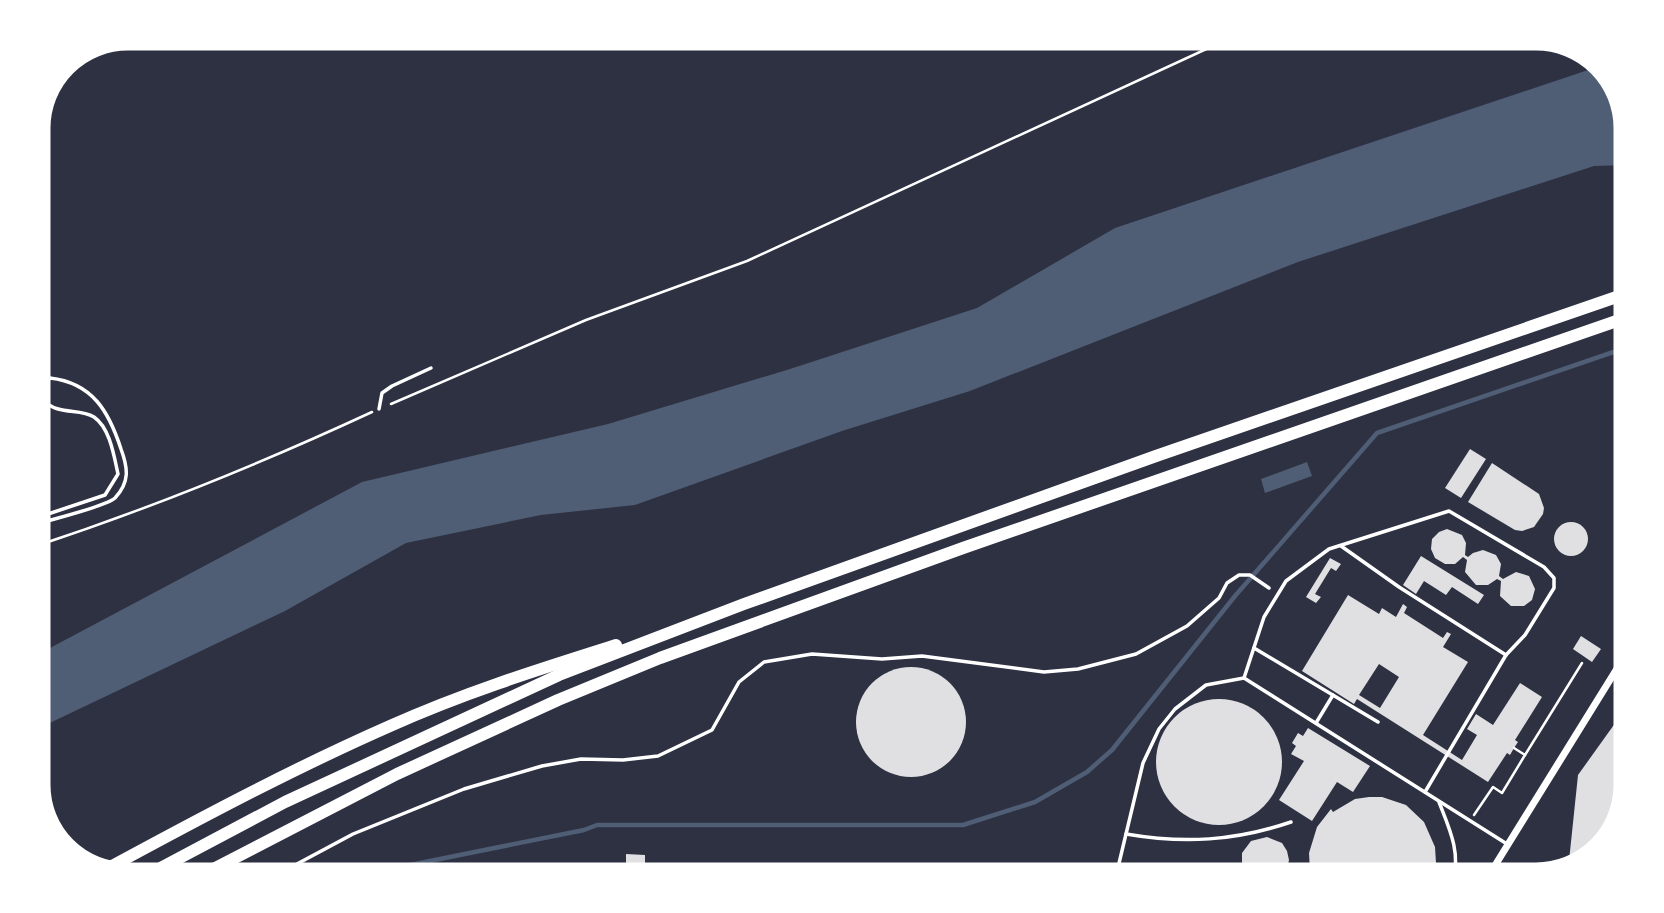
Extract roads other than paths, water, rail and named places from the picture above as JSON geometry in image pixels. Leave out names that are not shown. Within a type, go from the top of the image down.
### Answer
[{"type":"highway","points":[[162,867],[285,802],[559,674],[744,604],[1156,456],[1618,296]]},
{"type":"highway","points":[[216,867],[397,774],[558,700],[660,658],[963,548],[1618,321]]},
{"type":"highway","points":[[112,866],[265,784],[391,725],[529,672],[744,604]]},
{"type":"street","points":[[1495,867],[1618,667]]},
{"type":"lane","points":[[379,409],[382,393],[391,386],[431,368]]},
{"type":"lane","points":[[46,383],[50,378],[66,380],[96,400],[108,413],[128,469],[125,484],[113,500],[46,521]]},
{"type":"lane","points":[[46,403],[50,407],[93,417],[105,431],[118,474],[104,495],[46,515]]},
{"type":"lane","points":[[1244,678],[1264,617],[1286,582],[1329,549],[1450,511],[1544,567],[1554,578],[1554,588],[1525,635],[1506,654],[1425,792]]},
{"type":"lane","points":[[1340,546],[1399,587],[1506,654]]},
{"type":"lane","points":[[292,867],[354,834],[464,789],[542,766],[581,759],[623,760],[658,756],[712,730],[739,682],[764,663],[812,654],[882,659],[922,656],[1045,672],[1078,669],[1136,654],[1187,626],[1219,598],[1227,583],[1239,575],[1250,575],[1269,588]]},
{"type":"lane","points":[[1254,648],[1378,722]]},
{"type":"lane","points":[[1118,867],[1143,763],[1159,729],[1175,709],[1206,685],[1244,678],[1509,845]]},
{"type":"lane","points":[[1316,723],[1333,695]]},
{"type":"lane","points":[[1438,800],[1454,840],[1457,867]]},
{"type":"lane","points":[[1126,834],[1156,839],[1213,840],[1291,822]]},
{"type":"water","points":[[1593,69],[1605,82],[1617,112],[1618,165],[1594,166],[1298,262],[970,391],[842,431],[635,505],[541,515],[406,543],[285,611],[46,725],[46,650],[362,482],[608,424],[790,369],[977,308],[1115,228]]},
{"type":"water","points":[[1307,462],[1312,476],[1265,493],[1261,479]]},
{"type":"waterway","points":[[400,867],[584,830],[597,825],[963,825],[1035,802],[1087,772],[1112,750],[1235,596],[1377,433],[1618,350]]}]
